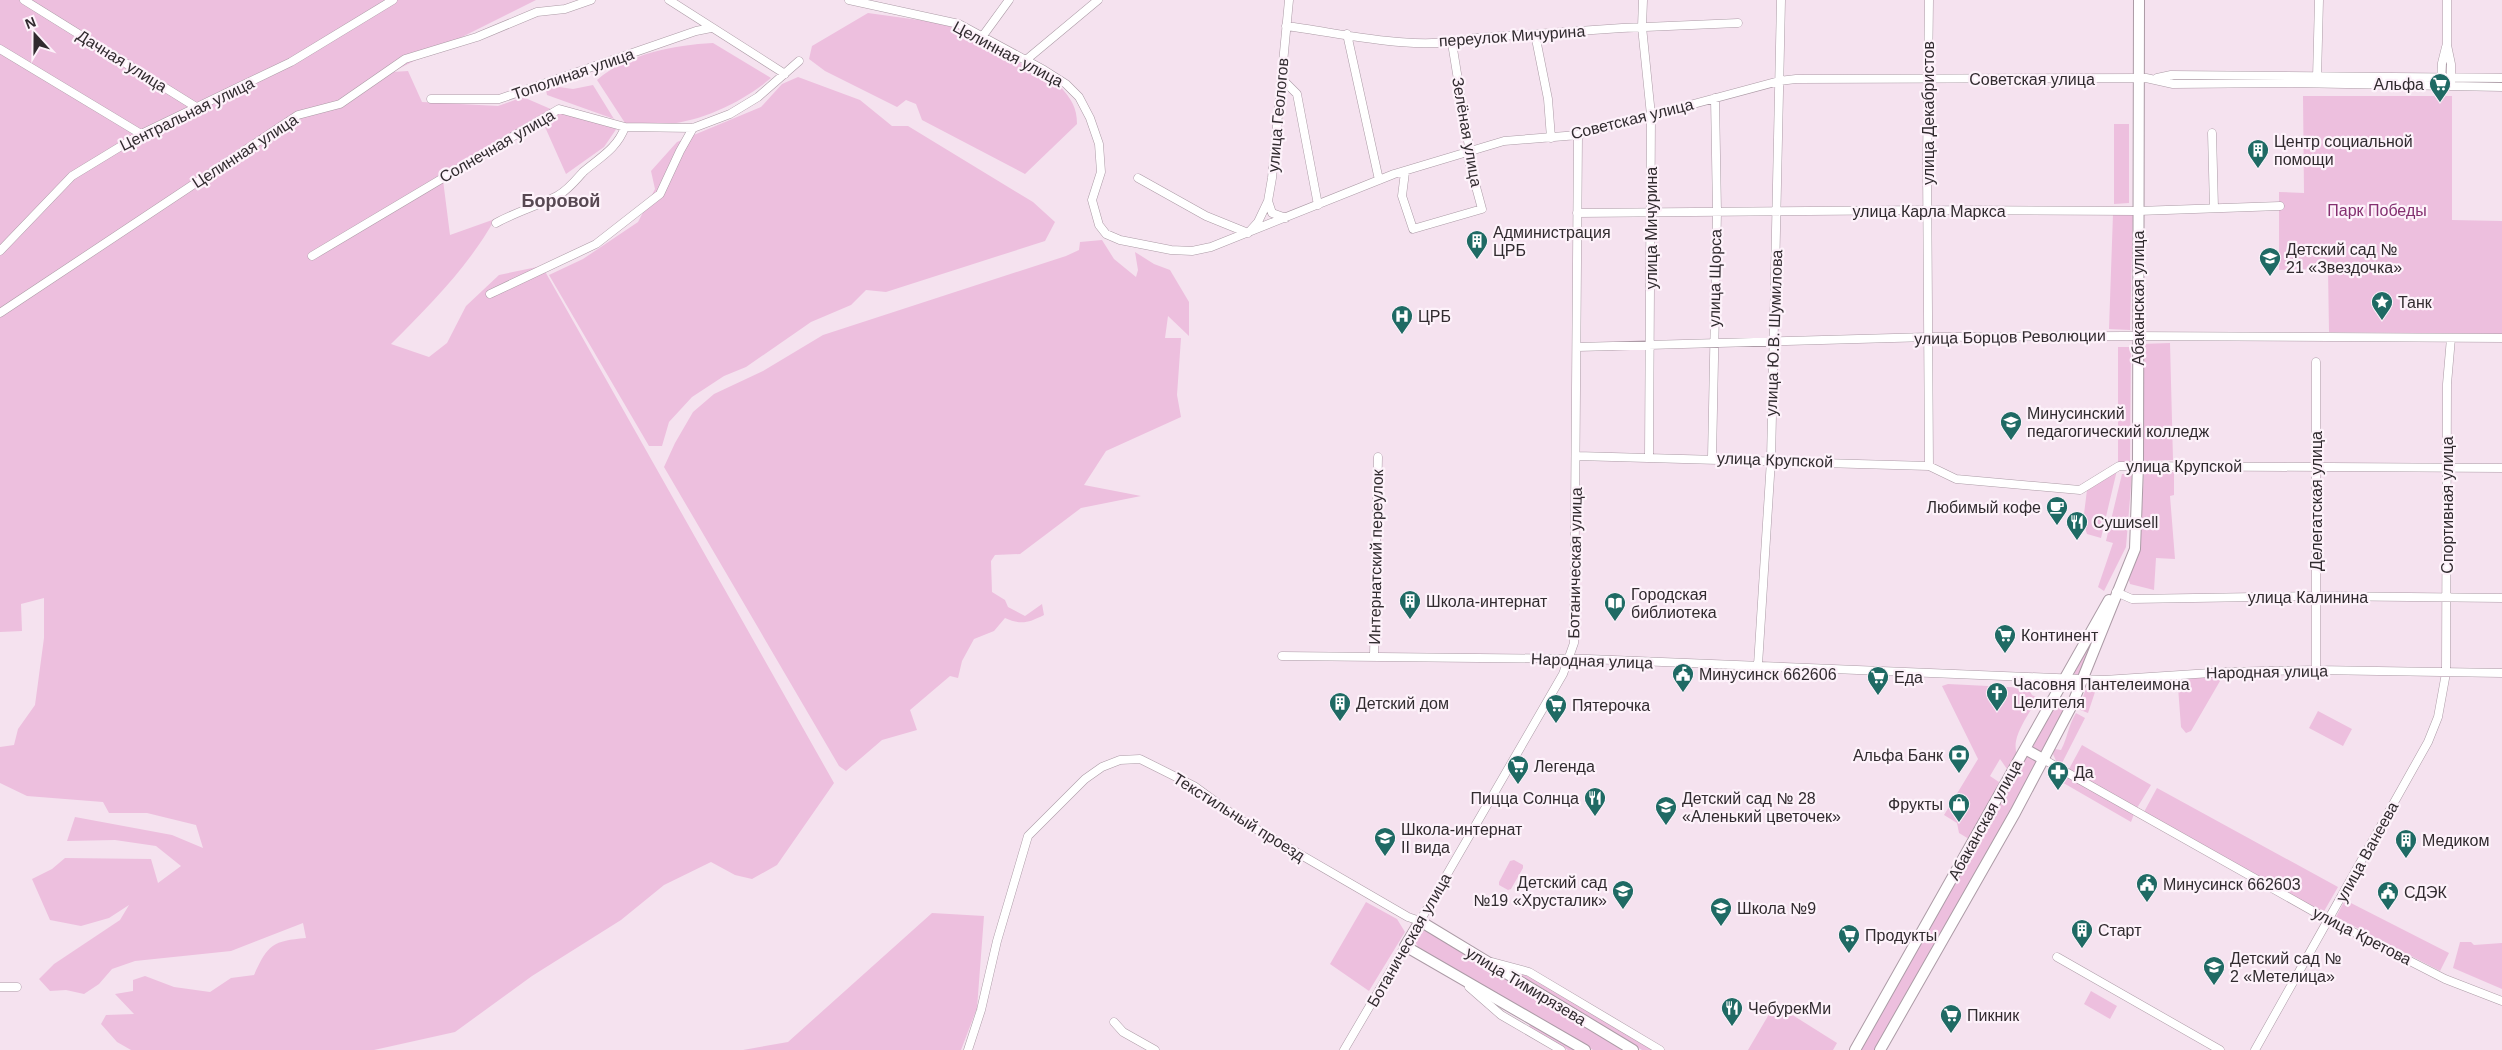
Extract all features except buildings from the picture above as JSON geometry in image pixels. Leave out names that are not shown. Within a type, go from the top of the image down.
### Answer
[{"type":"main road","name":"Абаканская улица","points":[[1880,1050],[2072,705],[2084,679],[2116,592],[2135,549],[2138,466],[2138,0]]},
{"type":"main road","name":"Абаканская улица","points":[[1856,1050],[2106,604],[2116,592]]},
{"type":"main road","points":[[2054,698],[2060,694],[2066,694],[2072,705]]},
{"type":"main road","points":[[2025,749],[2043,760]]},
{"type":"main road","name":"Ботаническая улица","points":[[1405,946],[1420,921]]},
{"type":"main road","name":"улица Тимирязева","points":[[1420,921],[1633,1050]]},
{"type":"main road","name":"улица Тимирязева","points":[[1405,946],[1585,1050]]},
{"type":"street","name":"Дачная улица","points":[[24,0],[196,107]]},
{"type":"street","name":"Центральная улица","points":[[0,251],[72,176],[140,134],[291,62],[393,0]]},
{"type":"street","name":"Целинная улица","points":[[0,313],[298,115],[340,104],[405,58],[477,37],[537,12],[565,9],[591,0]]},
{"type":"street","points":[[669,0],[785,74]]},
{"type":"street","name":"Целинная улица","points":[[849,0],[959,24],[1066,84],[1079,97],[1090,118],[1099,144],[1101,172],[1092,200],[1099,225],[1106,234]]},
{"type":"street","points":[[982,37],[1009,0]]},
{"type":"street","points":[[1026,60],[1098,0]]},
{"type":"street","name":"улица Геологов","points":[[1248,233],[1258,222],[1268,201],[1272,178],[1289,0]]},
{"type":"street","name":"улица Мичурина","points":[[1643,0],[1642,27],[1652,115],[1649,457]]},
{"type":"street","name":"улица Ю.В. Шумилова","points":[[1758,665],[1771,460],[1778,212],[1781,0]]},
{"type":"street","name":"улица Декабристов","points":[[1929,0],[1929,466]]},
{"type":"street","points":[[2317,79],[2319,0]]},
{"type":"street","points":[[2447,0],[2447,46],[2451,64],[2451,87]]},
{"type":"street","name":"переулок Мичурина","points":[[1286,26],[1391,41],[1452,43],[1475,38],[1738,23]]},
{"type":"street","name":"Тополиная улица","points":[[431,99],[499,99],[696,30],[711,28]]},
{"type":"street","points":[[1347,34],[1379,180]]},
{"type":"street","points":[[1535,34],[1548,99],[1551,138]]},
{"type":"street","name":"Зелёная улица","points":[[1405,172],[1402,196],[1413,228],[1482,209],[1469,161],[1470,153],[1452,43]]},
{"type":"street","points":[[2442,87],[2442,62],[2447,46]]},
{"type":"street","points":[[0,49],[140,134]]},
{"type":"street","name":"Солнечная улица","points":[[312,256],[559,109],[625,127],[694,128],[730,114],[758,97],[799,62]]},
{"type":"street","name":"Советская улица","points":[[1106,234],[1120,240],[1171,250],[1192,251],[1211,247],[1379,180],[1504,141],[1578,135],[1796,78],[2154,79],[2171,75],[2317,79],[2502,78]]},
{"type":"street","points":[[1281,78],[1297,94],[1318,205]]},
{"type":"street","name":"Советская улица","points":[[2317,79],[2442,87],[2502,87]]},
{"type":"street","name":"улица Щорса","points":[[1712,458],[1717,212],[1715,98]]},
{"type":"street","points":[[496,223],[519,210],[559,195],[589,167],[607,154],[622,137],[625,127]]},
{"type":"street","points":[[490,294],[596,244],[660,194],[680,151],[694,128]]},
{"type":"street","points":[[2212,133],[2214,208]]},
{"type":"street","name":"Ботаническая улица","points":[[1420,921],[1570,659],[1575,630],[1578,135]]},
{"type":"street","points":[[1138,178],[1206,216],[1248,233]]},
{"type":"street","points":[[1268,201],[1272,214],[1286,218]]},
{"type":"street","name":"улица Карла Маркса","points":[[1577,213],[1928,210],[2138,211],[2280,206]]},
{"type":"street","name":"улица Борцов Революции","points":[[1578,347],[1928,337],[2502,338]]},
{"type":"street","name":"Спортивная улица","points":[[2446,673],[2447,384],[2451,338]]},
{"type":"street","name":"Делегатская улица","points":[[2316,362],[2316,670]]},
{"type":"street","name":"улица Крупской","points":[[1577,456],[1712,458],[1929,466],[1956,479],[2080,490],[2118,466],[2502,468]]},
{"type":"street","name":"Интернатский переулок","points":[[1374,658],[1378,457]]},
{"type":"street","name":"улица Калинина","points":[[2116,592],[2132,599],[2316,596],[2502,598]]},
{"type":"street","name":"Народная улица","points":[[1282,656],[1570,659],[2104,680],[2226,672],[2316,670],[2502,673]]},
{"type":"street","name":"улица Ванеева","points":[[2255,1050],[2428,742],[2438,717],[2446,673]]},
{"type":"street","name":"Текстильный проезд","points":[[968,1050],[981,1010],[997,941],[1028,836],[1085,778],[1102,767],[1120,760],[1140,759],[1194,786],[1239,819],[1296,854],[1408,917],[1420,921]]},
{"type":"street","name":"улица Кретова","points":[[2043,760],[2329,919],[2445,979],[2502,1002]]},
{"type":"street","name":"Ботаническая улица","points":[[1344,1050],[1405,946]]},
{"type":"street","points":[[2057,957],[2220,1050]]},
{"type":"street","points":[[1482,959],[1529,972],[1660,1050]]},
{"type":"street","points":[[1458,977],[1501,1015],[1561,1050]]},
{"type":"street","points":[[0,987],[17,987]]},
{"type":"street","points":[[1114,1022],[1123,1032],[1155,1050]]},
{"type":"green space","points":[[0,0],[536,0],[392,72],[408,71],[422,102],[498,106],[523,97],[553,110],[443,180],[450,235],[495,219],[461,269],[391,344],[429,357],[447,343],[466,306],[499,275],[542,266],[834,783],[777,865],[752,879],[735,875],[711,862],[664,885],[621,920],[532,976],[455,1032],[374,1050],[131,1050],[117,1042],[101,1024],[106,1015],[134,1014],[115,994],[133,991],[133,980],[145,976],[174,987],[210,992],[231,978],[254,975],[263,957],[273,946],[286,941],[306,938],[303,923],[231,951],[135,961],[112,969],[99,984],[84,994],[66,990],[50,991],[39,979],[54,964],[120,920],[129,905],[109,918],[81,926],[50,920],[32,879],[52,869],[65,858],[151,859],[158,883],[181,866],[156,846],[115,840],[67,841],[75,817],[172,835],[203,848],[196,825],[147,813],[109,813],[103,802],[27,796],[0,783],[0,747],[14,745],[18,729],[35,705],[44,638],[44,598],[21,604],[22,631],[0,632]]},
{"type":"green space","points":[[868,13],[955,25],[1060,86],[1073,104],[1077,124],[1025,174],[922,120],[916,104],[906,100],[897,107],[825,71],[809,59],[812,46]]},
{"type":"green space","points":[[713,43],[771,78],[736,102],[709,114],[695,119],[667,124],[625,123],[597,80],[622,64],[652,52]]},
{"type":"green space","points":[[798,77],[860,100],[892,126],[908,126],[1033,202],[1055,222],[1045,241],[886,292],[866,290],[851,305],[811,322],[746,367],[724,376],[692,397],[669,422],[662,446],[649,446],[549,275],[583,259],[638,222],[655,189],[651,171],[677,142],[761,107],[782,84]]},
{"type":"green space","points":[[545,85],[573,89],[593,85],[614,119],[547,95]]},
{"type":"green space","name":"Парк Победы","points":[[2303,96],[2452,96],[2452,220],[2502,221],[2502,334],[2329,332],[2328,269],[2279,270],[2279,192],[2304,193]]},
{"type":"green space","points":[[565,108],[617,128],[604,147],[566,174],[545,127]]},
{"type":"green space","points":[[2114,124],[2129,124],[2129,203],[2114,204]]},
{"type":"green space","points":[[2113,214],[2133,214],[2130,330],[2109,329]]},
{"type":"green space","points":[[1102,240],[1114,259],[1136,277],[1138,270],[1135,252],[1154,264],[1170,270],[1189,302],[1189,336],[1168,316],[1165,338],[1181,338],[1177,395],[1181,417],[1106,451],[1084,485],[1141,496],[1081,508],[1020,554],[995,555],[991,561],[992,592],[1005,600],[1008,607],[1025,616],[1042,604],[1044,615],[1024,622],[1016,622],[1005,618],[994,631],[974,639],[962,661],[958,678],[950,676],[910,710],[917,730],[882,740],[846,771],[839,766],[664,467],[675,443],[693,412],[714,394],[763,371],[823,335],[1066,256],[1079,250],[1080,242]]},
{"type":"green space","points":[[2170,343],[2173,460],[2144,461],[2141,344]]},
{"type":"green space","points":[[2118,347],[2131,347],[2130,462],[2118,462]]},
{"type":"green space","points":[[2117,470],[2101,538],[2087,534],[2083,522],[2087,490]]},
{"type":"green space","points":[[2144,472],[2174,472],[2174,495],[2170,496],[2175,559],[2156,558],[2154,590],[2130,584],[2128,577],[2140,547]]},
{"type":"green space","points":[[2122,474],[2132,474],[2126,547],[2104,591],[2098,587],[2113,543],[2106,541]]},
{"type":"green space","points":[[2092,640],[2079,675],[2075,675],[2074,672]]},
{"type":"green space","points":[[2217,675],[2220,681],[2191,731],[2186,733],[2181,727],[2178,687],[2146,684],[2144,681]]},
{"type":"green space","points":[[1948,684],[2028,688],[2032,695],[2038,698],[2019,732],[2015,758],[2007,769],[2000,759],[1990,776],[1999,782],[1997,792],[1969,839],[1959,833],[1957,823],[1944,815],[1978,759],[1942,686]]},
{"type":"green space","points":[[2097,686],[2088,713],[2078,709],[2086,689]]},
{"type":"green space","points":[[2063,700],[2068,704],[2043,752],[2040,754],[2033,750],[2033,746],[2058,701]]},
{"type":"green space","points":[[2318,711],[2352,729],[2343,746],[2309,728]]},
{"type":"green space","points":[[2076,713],[2085,718],[2061,765],[2057,763],[2053,754],[2055,749],[2061,750]]},
{"type":"green space","points":[[2082,745],[2151,785],[2137,808],[2069,769]]},
{"type":"green space","points":[[2030,755],[2038,762],[1875,1050],[1860,1050],[2027,756]]},
{"type":"green space","points":[[1540,757],[1546,763],[1540,769],[1534,763]]},
{"type":"green space","points":[[2064,774],[2134,814],[2131,822],[2060,781]]},
{"type":"green space","points":[[2157,788],[2338,887],[2323,913],[2144,812]]},
{"type":"green space","points":[[1514,860],[1523,865],[1523,868],[1511,889],[1508,890],[1499,885],[1499,882],[1510,861]]},
{"type":"green space","points":[[2345,900],[2449,953],[2440,971],[2336,917]]},
{"type":"green space","points":[[1366,902],[1397,919],[1405,932],[1369,991],[1330,964]]},
{"type":"green space","points":[[932,913],[984,916],[977,1008],[961,1050],[743,1050],[788,1042]]},
{"type":"green space","points":[[1423,931],[1431,931],[1628,1050],[1593,1050],[1419,949],[1415,941],[1417,935]]},
{"type":"green space","points":[[2460,942],[2471,942],[2474,945],[2502,943],[2502,989],[2453,968]]},
{"type":"green space","points":[[1500,964],[1520,969],[1656,1050],[1642,1050]]},
{"type":"green space","points":[[2091,991],[2117,1006],[2110,1019],[2084,1004]]},
{"type":"green space","points":[[1775,1004],[1837,1043],[1833,1050],[1748,1050]]},
{"type":"green space","points":[[1530,1024],[1581,1050],[1568,1050],[1529,1027]]},
{"type":"place","name":"Альфа","points":[[2440,103]]},
{"type":"place","name":"Центр социальной помощи","points":[[2258,169]]},
{"type":"place","name":"Администрация ЦРБ","points":[[1477,260]]},
{"type":"place","name":"Детский сад № 21 «Звездочка»","points":[[2270,277]]},
{"type":"place","name":"Танк","points":[[2382,321]]},
{"type":"place","name":"ЦРБ","points":[[1402,335]]},
{"type":"place","name":"Минусинский педагогический колледж","points":[[2011,441]]},
{"type":"place","name":"Любимый кофе","points":[[2057,526]]},
{"type":"place","name":"Сушиsell","points":[[2077,541]]},
{"type":"place","name":"Школа-интернат","points":[[1410,620]]},
{"type":"place","name":"Городская библиотека","points":[[1615,622]]},
{"type":"place","name":"Континент","points":[[2005,654]]},
{"type":"place","name":"Минусинск 662606","points":[[1683,693]]},
{"type":"place","name":"Еда","points":[[1878,696]]},
{"type":"place","name":"Часовня Пантелеимона Целителя","points":[[1997,712]]},
{"type":"place","name":"Детский дом","points":[[1340,722]]},
{"type":"place","name":"Пятерочка","points":[[1556,724]]},
{"type":"place","name":"Альфа Банк","points":[[1959,774]]},
{"type":"place","name":"Легенда","points":[[1518,785]]},
{"type":"place","name":"Да","points":[[2058,791]]},
{"type":"place","name":"Пицца Солнца","points":[[1595,817]]},
{"type":"place","name":"Фрукты","points":[[1959,823]]},
{"type":"place","name":"Детский сад № 28 «Аленький цветочек»","points":[[1666,826]]},
{"type":"place","name":"Школа-интернат II вида","points":[[1385,857]]},
{"type":"place","name":"Медиком","points":[[2406,859]]},
{"type":"place","name":"Минусинск 662603","points":[[2147,903]]},
{"type":"place","name":"Детский сад №19 «Хрусталик»","points":[[1623,910]]},
{"type":"place","name":"СДЭК","points":[[2388,911]]},
{"type":"place","name":"Школа №9","points":[[1721,927]]},
{"type":"place","name":"Старт","points":[[2082,949]]},
{"type":"place","name":"Продукты","points":[[1849,954]]},
{"type":"place","name":"Детский сад № 2 «Метелица»","points":[[2214,986]]},
{"type":"place","name":"ЧебурекМи","points":[[1732,1027]]},
{"type":"place","name":"Пикник","points":[[1951,1034]]},
{"type":"district","name":"Боровой","points":[[561,201]]}]
